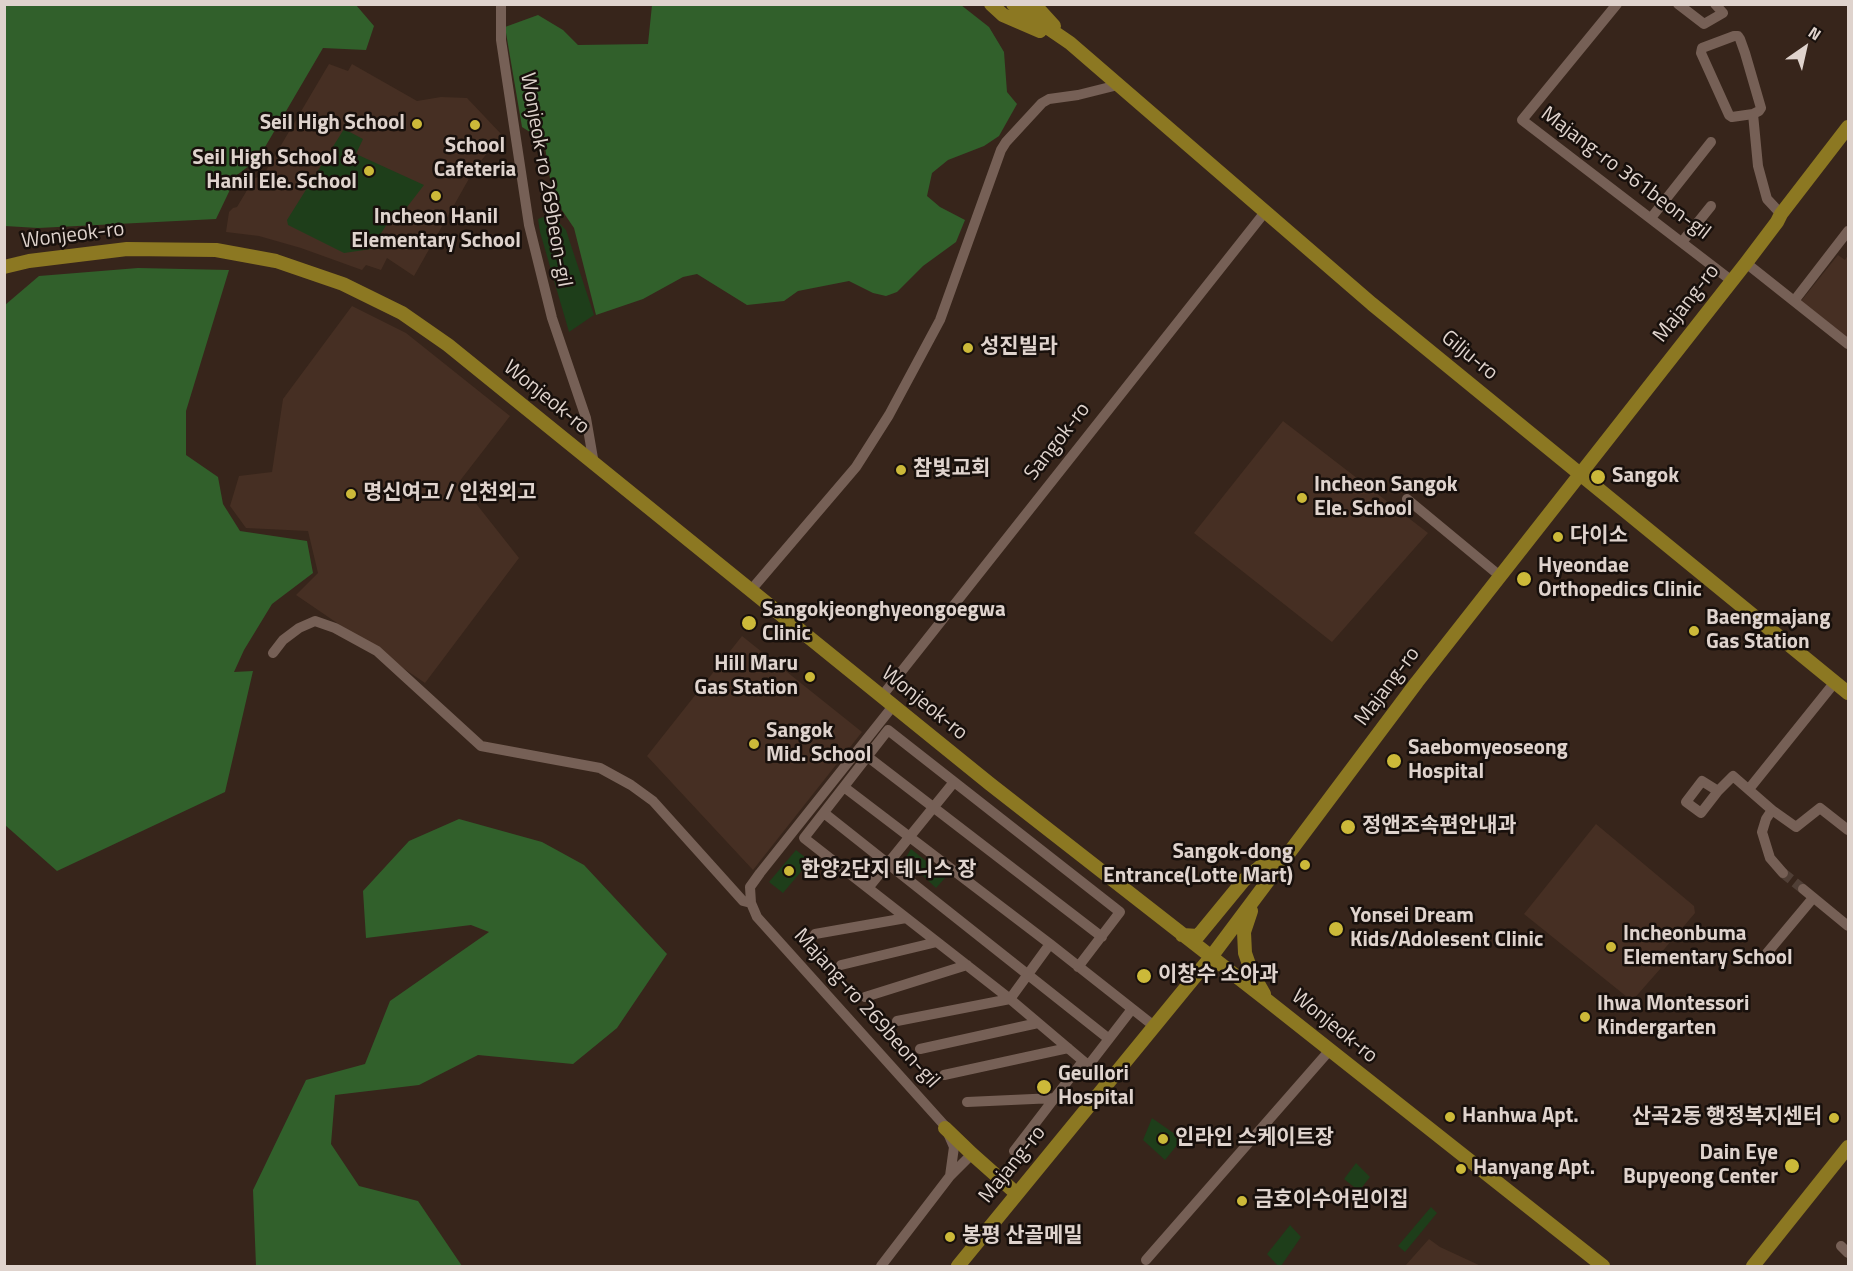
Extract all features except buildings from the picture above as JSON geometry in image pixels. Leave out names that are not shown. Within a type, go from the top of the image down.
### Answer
[{"type":"main road","points":[[991,4],[1003,15],[1070,44]]},
{"type":"main road","name":"Gilju-ro","points":[[1013,4],[1070,44],[1372,304],[1848,693]]},
{"type":"main road","name":"Gilju-ro","points":[[1034,4],[1070,44]]},
{"type":"main road","points":[[1046,4],[1070,44]]},
{"type":"main road","name":"Majang-ro","points":[[958,1266],[1211,957],[1418,682],[1746,263],[1848,127]]},
{"type":"main road","name":"Wonjeok-ro","points":[[4,267],[29,261],[127,249],[216,250],[276,261],[343,284],[402,313],[448,345],[990,784],[1603,1266]]},
{"type":"main road","points":[[1182,935],[1198,936],[1244,880],[1260,867],[1290,850]]},
{"type":"main road","points":[[1255,899],[1244,932],[1245,953],[1252,973],[1268,1001]]},
{"type":"main road","points":[[945,1128],[1017,1194]]},
{"type":"main road","points":[[1753,1266],[1848,1147]]},
{"type":"street","name":"Wonjeok-ro 269beon-gil","points":[[501,4],[501,40],[529,225],[552,318],[585,418],[594,464]]},
{"type":"street","name":"Majang-ro 361beon-gil","points":[[1617,4],[1522,120],[1732,281]]},
{"type":"street","points":[[1677,4],[1704,24],[1723,13],[1715,4]]},
{"type":"street","points":[[1738,36],[1761,105],[1759,111],[1753,114],[1734,117],[1729,115],[1701,53],[1702,48],[1738,36]]},
{"type":"street","points":[[751,590],[856,467],[889,415],[940,320],[1000,150],[1036,108],[1049,99],[1078,95],[1118,85]]},
{"type":"street","points":[[1753,114],[1758,166],[1767,200],[1781,214]]},
{"type":"street","points":[[1650,218],[1711,142]]},
{"type":"street","points":[[1682,243],[1711,206]]},
{"type":"street","name":"Sangok-ro","points":[[882,696],[1265,212]]},
{"type":"street","points":[[1794,301],[1848,231]]},
{"type":"street","points":[[1746,263],[1848,344]]},
{"type":"street","points":[[1407,499],[1500,576]]},
{"type":"street","points":[[273,653],[283,640],[299,628],[315,621],[335,628],[377,651],[481,746],[600,768],[631,785],[653,801],[743,901],[751,903],[750,888],[760,873],[893,706]]},
{"type":"street","points":[[1749,789],[1835,682]]},
{"type":"street","points":[[1078,967],[1120,912],[888,730],[804,838],[1010,999],[1108,1082]]},
{"type":"street","points":[[868,757],[1101,937]]},
{"type":"street","points":[[1718,791],[1733,776],[1772,810],[1796,827],[1820,808],[1848,830]]},
{"type":"street","points":[[868,888],[954,782]]},
{"type":"street","points":[[844,787],[1154,1026]]},
{"type":"street","points":[[1772,810],[1762,832],[1770,858],[1783,873]]},
{"type":"street","points":[[824,813],[1109,1039]]},
{"type":"street","points":[[1803,889],[1848,926]]},
{"type":"street","points":[[1767,953],[1813,898]]},
{"type":"street","name":"Majang-ro 269beon-gil","points":[[751,903],[757,917],[945,1128]]},
{"type":"street","points":[[815,934],[906,918]]},
{"type":"street","points":[[841,965],[937,942]]},
{"type":"street","points":[[897,1020],[1010,999],[1050,944]]},
{"type":"street","points":[[865,997],[967,965]]},
{"type":"street","points":[[1014,1151],[1055,1098],[1109,1039],[1132,1009]]},
{"type":"street","points":[[920,1049],[1038,1023]]},
{"type":"street","points":[[944,1075],[1068,1048]]},
{"type":"street","points":[[1146,1260],[1329,1051]]},
{"type":"street","points":[[967,1102],[1055,1098]]},
{"type":"street","points":[[945,1128],[954,1148],[950,1176]]},
{"type":"street","points":[[881,1266],[950,1176],[972,1154]]},
{"type":"shaded area","name":"Seil High School & Hanil Ele. School","points":[[329,64],[348,71],[352,64],[417,101],[441,97],[467,98],[502,135],[475,168],[414,276],[387,258],[381,270],[366,265],[362,270],[259,236],[226,232],[229,212],[237,207],[246,192],[249,181],[264,174]]},
{"type":"shaded area","points":[[1838,255],[1845,260],[1848,255],[1848,338],[1801,301]]},
{"type":"shaded area","name":"명신여고 / 인천외고","points":[[352,306],[406,333],[510,416],[459,482],[519,558],[425,683],[296,595],[318,573],[308,531],[246,528],[230,506],[239,476],[272,472],[283,399]]},
{"type":"shaded area","name":"Incheon Sangok Ele. School","points":[[1283,421],[1428,533],[1332,642],[1194,533]]},
{"type":"shaded area","name":"Sangok Mid. School","points":[[742,636],[862,732],[753,870],[647,756]]},
{"type":"shaded area","points":[[1596,824],[1694,906],[1695,913],[1654,961],[1661,968],[1632,1001],[1524,914]]},
{"type":"shaded area","points":[[1429,1239],[1440,1247],[1481,1266],[1405,1266]]},
{"type":"green space","points":[[4,5],[356,5],[374,26],[366,50],[323,48],[258,159],[237,175],[216,219],[38,228],[5,226]]},
{"type":"green space","points":[[652,5],[961,5],[989,27],[1004,52],[1007,92],[1017,104],[999,136],[984,146],[948,160],[932,173],[927,196],[940,207],[965,220],[956,242],[923,266],[897,292],[886,296],[873,293],[849,281],[798,291],[784,301],[747,305],[697,274],[683,277],[643,299],[596,315],[574,228],[553,197],[544,141],[522,127],[505,27],[538,15],[563,30],[578,45],[648,44]]},
{"type":"green space","points":[[344,129],[363,139],[356,154],[424,185],[404,211],[394,213],[371,249],[344,253],[288,225],[287,220]]},
{"type":"green space","points":[[558,211],[560,224],[566,230],[594,315],[569,332],[538,219]]},
{"type":"green space","points":[[138,268],[229,270],[186,411],[186,455],[218,477],[223,504],[240,531],[307,541],[313,573],[272,604],[244,650],[234,672],[253,671],[225,792],[57,871],[5,825],[5,305],[39,276]]},
{"type":"green space","points":[[459,819],[542,842],[584,865],[667,954],[617,1028],[573,1064],[478,1055],[419,1085],[335,1095],[331,1144],[359,1186],[418,1201],[462,1266],[256,1266],[253,1190],[306,1080],[365,1064],[390,1001],[489,932],[471,925],[366,938],[363,891],[409,841]]},
{"type":"green space","points":[[911,849],[946,877],[936,888],[905,859]]},
{"type":"green space","name":"한양2단지 테니스 장","points":[[796,850],[810,861],[783,893],[769,882]]},
{"type":"green space","name":"인라인 스케이트장","points":[[1152,1118],[1182,1139],[1165,1160],[1143,1140]]},
{"type":"green space","points":[[1356,1163],[1370,1177],[1359,1191],[1344,1179]]},
{"type":"green space","points":[[1431,1207],[1437,1213],[1405,1252],[1398,1246]]},
{"type":"green space","points":[[1290,1225],[1301,1237],[1281,1266],[1278,1266],[1267,1254]]},
{"type":"tunnel","points":[[1783,873],[1803,889]]},
{"type":"place","name":"Seil High School","points":[[417,124]]},
{"type":"place","name":"School Cafeteria","points":[[475,125]]},
{"type":"place","name":"Seil High School & Hanil Ele. School","points":[[369,171]]},
{"type":"place","name":"Incheon Hanil Elementary School","points":[[436,196]]},
{"type":"place","name":"성진빌라","points":[[968,348]]},
{"type":"place","name":"참빛교회","points":[[901,470]]},
{"type":"place","name":"Sangok","points":[[1598,477]]},
{"type":"place","name":"명신여고 / 인천외고","points":[[351,494]]},
{"type":"place","name":"Incheon Sangok Ele. School","points":[[1302,498]]},
{"type":"place","name":"다이소","points":[[1558,537]]},
{"type":"place","name":"Hyeondae Orthopedics Clinic","points":[[1524,579]]},
{"type":"place","name":"Sangokjeonghyeongoegwa Clinic","points":[[749,623]]},
{"type":"place","name":"Baengmajang Gas Station","points":[[1694,631]]},
{"type":"place","name":"Hill Maru Gas Station","points":[[810,677]]},
{"type":"place","name":"Sangok Mid. School","points":[[754,744]]},
{"type":"place","name":"Saebomyeoseong Hospital","points":[[1394,761]]},
{"type":"place","name":"정앤조속편안내과","points":[[1348,827]]},
{"type":"place","name":"Sangok-dong Entrance(Lotte Mart)","points":[[1305,865]]},
{"type":"place","name":"한양2단지 테니스 장","points":[[789,871]]},
{"type":"place","name":"Yonsei Dream Kids/Adolesent Clinic","points":[[1336,929]]},
{"type":"place","name":"Incheonbuma Elementary School","points":[[1611,947]]},
{"type":"place","name":"이창수 소아과","points":[[1144,976]]},
{"type":"place","name":"Ihwa Montessori Kindergarten","points":[[1585,1017]]},
{"type":"place","name":"Geullori Hospital","points":[[1044,1087]]},
{"type":"place","name":"Hanhwa Apt.","points":[[1450,1117]]},
{"type":"place","name":"산곡2동 행정복지센터","points":[[1834,1118]]},
{"type":"place","name":"인라인 스케이트장","points":[[1163,1139]]},
{"type":"place","name":"Dain Eye Bupyeong Center","points":[[1792,1166]]},
{"type":"place","name":"Hanyang Apt.","points":[[1461,1169]]},
{"type":"place","name":"금호이수어린이집","points":[[1242,1201]]},
{"type":"place","name":"봉평 산골메밀","points":[[950,1237]]}]
